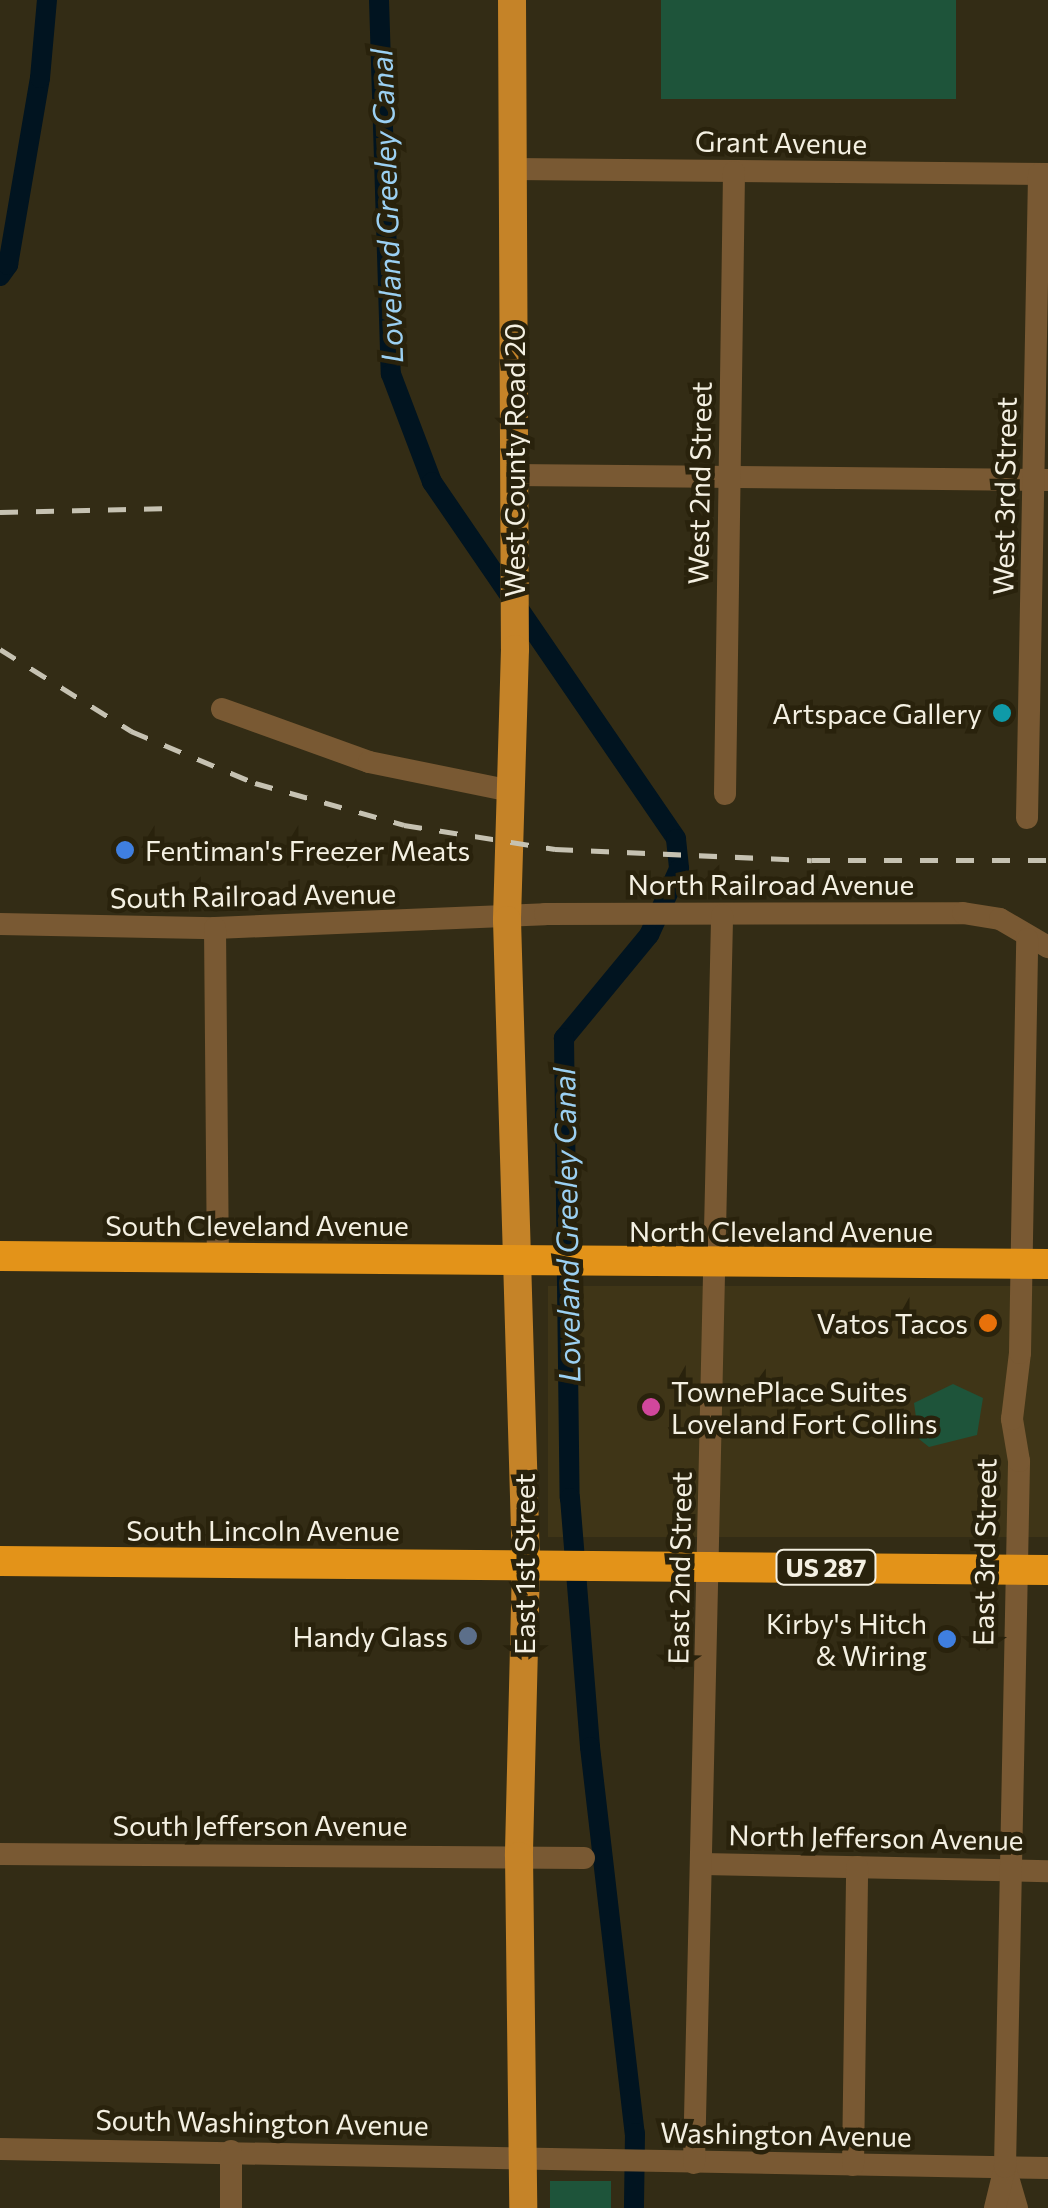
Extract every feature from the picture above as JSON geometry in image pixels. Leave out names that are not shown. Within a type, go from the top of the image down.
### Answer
[{"type":"highway","name":"South Cleveland Avenue","points":[[0,1256],[514,1259]]},
{"type":"highway","name":"North Cleveland Avenue","points":[[514,1259],[715,1264],[1034,1264]]},
{"type":"highway","name":"South Lincoln Avenue","points":[[0,1561],[526,1565]]},
{"type":"highway","name":"US 287","points":[[526,1565],[1048,1570]]},
{"type":"main road","name":"West County Road 20","points":[[507,920],[515,648],[512,0]]},
{"type":"main road","name":"East 1st Street","points":[[507,920],[526,1565],[519,1856],[523,2208]]},
{"type":"street","name":"Grant Avenue","points":[[513,169],[1044,174]]},
{"type":"street","name":"West 2nd Street","points":[[724,794],[734,172]]},
{"type":"street","name":"West 3rd Street","points":[[1028,818],[1039,776],[1044,174]]},
{"type":"street","points":[[513,475],[1042,480]]},
{"type":"street","points":[[222,709],[369,762],[512,791]]},
{"type":"street","name":"North Railroad Avenue","points":[[507,920],[628,914],[963,913],[998,918],[1037,943]]},
{"type":"street","name":"East 2nd Street","points":[[694,2163],[722,915]]},
{"type":"street","name":"South Railroad Avenue","points":[[0,924],[215,928],[507,920]]},
{"type":"street","points":[[215,928],[218,1258]]},
{"type":"street","name":"East 3rd Street","points":[[995,2208],[1005,2167],[1013,1570],[1034,1264],[1037,943]]},
{"type":"street","name":"South Jefferson Avenue","points":[[0,1854],[519,1856]]},
{"type":"street","points":[[519,1856],[584,1858]]},
{"type":"street","name":"North Jefferson Avenue","points":[[703,1864],[1048,1871]]},
{"type":"street","points":[[852,2165],[857,1867]]},
{"type":"street","name":"South Washington Avenue","points":[[0,2149],[522,2157]]},
{"type":"street","points":[[230,2152],[231,2208]]},
{"type":"street","name":"Washington Avenue","points":[[522,2157],[1048,2168]]},
{"type":"street","name":"East 3rd Street","points":[[1005,2167],[1017,2208]]},
{"type":"shaded area","points":[[548,1286],[1048,1286],[1048,1537],[548,1537]]},
{"type":"green space","points":[[661,0],[956,0],[956,99],[661,99]]},
{"type":"green space","points":[[953,1384],[983,1398],[977,1435],[929,1447],[919,1439],[914,1403]]},
{"type":"green space","points":[[550,2181],[611,2181],[611,2208],[550,2208]]},
{"type":"waterway","points":[[0,276],[8,265],[40,78],[47,0]]},
{"type":"waterway","name":"Loveland Greeley Canal","points":[[379,0],[391,374],[432,482],[676,839],[679,869],[649,935],[564,1038],[570,1498],[590,1747],[635,2133],[634,2208]]},
{"type":"railway","points":[[0,512],[173,508]]},
{"type":"railway","points":[[0,649],[131,731],[255,783],[404,825],[555,849],[812,860],[1048,860]]},
{"type":"place","name":"Artspace Gallery","points":[[1002,713]]},
{"type":"place","name":"Fentiman's Freezer Meats","points":[[125,850]]},
{"type":"place","name":"Vatos Tacos","points":[[988,1323]]},
{"type":"place","name":"TownePlace Suites Loveland Fort Collins","points":[[651,1407]]},
{"type":"place","name":"Handy Glass","points":[[468,1636]]},
{"type":"place","name":"Kirby's Hitch & Wiring","points":[[947,1639]]}]
